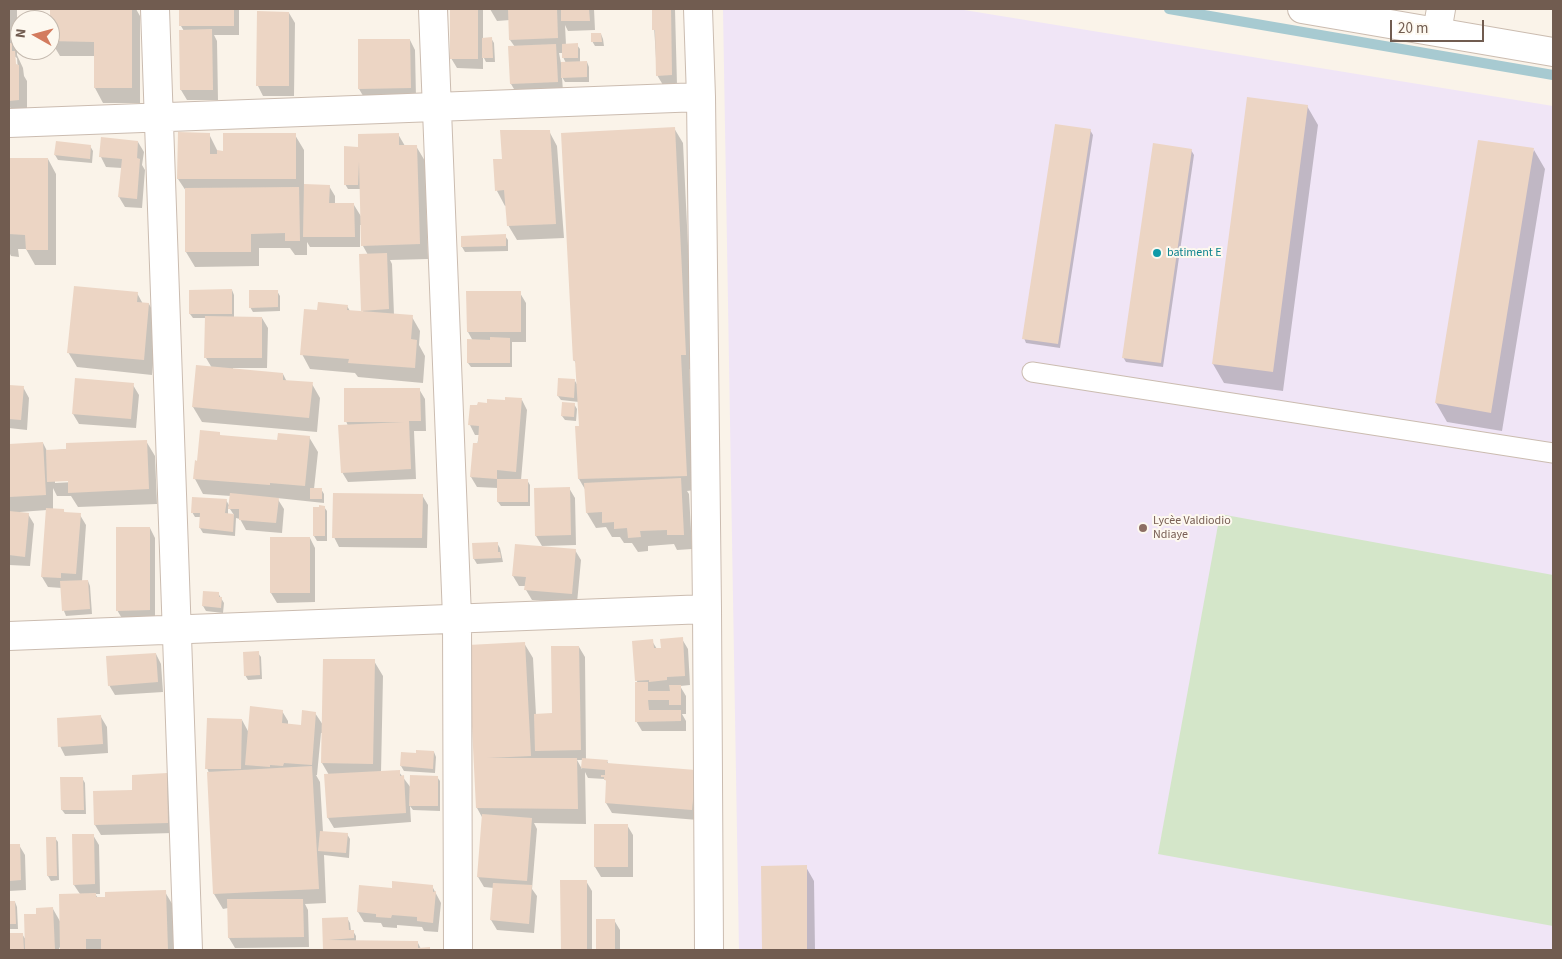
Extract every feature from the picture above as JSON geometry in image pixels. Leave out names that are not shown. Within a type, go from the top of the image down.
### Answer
[{"type":"street","points":[[155,9],[188,950]]},
{"type":"street","points":[[433,9],[457,617],[458,950]]},
{"type":"street","points":[[698,9],[701,97],[707,609],[708,950]]},
{"type":"street","points":[[1302,9],[1439,20],[1553,52]]},
{"type":"street","points":[[9,123],[701,97]]},
{"type":"street","points":[[9,636],[457,617],[707,609]]},
{"type":"lane","points":[[1032,372],[1553,453]]},
{"type":"shaded area","name":"Lycèe Valdiodio Ndiaye","points":[[723,9],[958,9],[1553,106],[1553,950],[739,950]]},
{"type":"green space","points":[[1220,514],[1553,575],[1553,926],[1158,854]]},
{"type":"building","points":[[132,9],[132,88],[94,88],[94,42],[60,41],[60,10],[50,10]]},
{"type":"building","points":[[179,9],[234,9],[234,26],[179,26]]},
{"type":"building","points":[[450,9],[478,9],[478,59],[450,59]]},
{"type":"building","points":[[508,9],[557,9],[558,38],[509,40]]},
{"type":"building","points":[[561,9],[589,9],[590,21],[561,21]]},
{"type":"building","points":[[652,9],[671,9],[672,75],[656,76],[655,30],[652,30]]},
{"type":"building","points":[[257,11],[289,12],[289,86],[256,86]]},
{"type":"building","points":[[212,29],[213,90],[180,90],[179,30]]},
{"type":"building","points":[[591,33],[601,33],[602,42],[591,42]]},
{"type":"building","points":[[492,37],[493,58],[482,58],[482,38]]},
{"type":"building","points":[[358,39],[410,39],[411,88],[358,89]]},
{"type":"building","points":[[10,43],[10,60],[16,60],[16,64],[19,65],[19,100],[9,101]]},
{"type":"building","points":[[578,43],[578,58],[562,58],[562,44]]},
{"type":"building","points":[[556,44],[558,82],[510,84],[508,46]]},
{"type":"building","points":[[587,61],[587,77],[561,78],[561,62]]},
{"type":"building","points":[[1247,97],[1308,105],[1273,372],[1212,364]]},
{"type":"building","points":[[1055,124],[1091,129],[1058,344],[1022,339]]},
{"type":"building","points":[[675,127],[686,355],[681,355],[687,476],[578,479],[575,426],[579,426],[575,360],[573,361],[561,133]]},
{"type":"building","points":[[500,130],[550,130],[556,224],[507,226],[504,190],[495,191],[493,159],[502,159]]},
{"type":"building","points":[[178,132],[210,133],[210,154],[217,154],[217,150],[223,151],[223,133],[296,133],[296,179],[177,179]]},
{"type":"building","points":[[399,133],[399,145],[417,145],[420,244],[361,246],[359,161],[358,185],[344,185],[344,146],[358,147],[358,134]]},
{"type":"building","points":[[101,137],[138,141],[137,158],[140,159],[137,199],[118,197],[122,159],[99,157]]},
{"type":"building","points":[[1478,140],[1534,148],[1491,413],[1435,403]]},
{"type":"building","points":[[56,141],[91,145],[90,159],[54,155]]},
{"type":"building","name":"batiment E","points":[[1153,143],[1192,149],[1161,363],[1122,358]]},
{"type":"building","points":[[9,158],[48,158],[48,250],[26,250],[25,235],[9,234]]},
{"type":"building","points":[[304,184],[330,185],[329,203],[354,203],[355,237],[303,237]]},
{"type":"building","points":[[299,187],[300,241],[285,241],[285,233],[251,234],[251,252],[185,252],[185,188]]},
{"type":"building","points":[[506,234],[506,246],[461,247],[461,236]]},
{"type":"building","points":[[387,253],[389,309],[361,311],[359,254]]},
{"type":"building","points":[[74,286],[138,292],[137,302],[149,303],[144,360],[67,353]]},
{"type":"building","points":[[232,289],[232,314],[189,314],[189,290]]},
{"type":"building","points":[[249,290],[278,290],[278,307],[249,308]]},
{"type":"building","points":[[466,291],[521,291],[521,332],[467,332]]},
{"type":"building","points":[[318,302],[348,305],[347,310],[413,315],[411,339],[417,340],[415,368],[348,363],[349,359],[300,355],[304,309],[317,310]]},
{"type":"building","points":[[205,316],[262,317],[262,358],[204,358]]},
{"type":"building","points":[[490,337],[510,338],[510,363],[467,363],[467,339],[490,340]]},
{"type":"building","points":[[196,365],[283,373],[283,380],[313,382],[309,418],[192,407]]},
{"type":"building","points":[[75,378],[134,383],[131,419],[72,414]]},
{"type":"building","points":[[558,378],[575,379],[574,398],[557,396]]},
{"type":"building","points":[[9,385],[24,386],[21,420],[9,419]]},
{"type":"building","points":[[344,388],[420,388],[421,421],[409,421],[411,469],[341,473],[338,425],[404,422],[344,422]]},
{"type":"building","points":[[505,397],[522,398],[516,472],[497,470],[497,479],[470,477],[473,443],[478,443],[479,426],[468,425],[470,405],[477,405],[478,402],[487,403],[487,399],[505,400]]},
{"type":"building","points":[[562,402],[575,403],[574,417],[561,416]]},
{"type":"building","points":[[200,430],[220,432],[220,435],[277,440],[278,433],[310,436],[305,486],[193,479]]},
{"type":"building","points":[[147,440],[149,489],[68,493],[68,481],[47,482],[46,450],[66,449],[66,443]]},
{"type":"building","points":[[43,442],[46,495],[9,497],[9,444]]},
{"type":"building","points":[[681,478],[684,535],[667,535],[667,530],[640,531],[641,537],[628,538],[627,528],[614,529],[614,522],[602,523],[602,512],[586,513],[584,483]]},
{"type":"building","points":[[497,479],[528,479],[528,502],[497,502]]},
{"type":"building","points":[[570,487],[571,535],[535,536],[534,488]]},
{"type":"building","points":[[310,488],[322,488],[322,499],[310,499]]},
{"type":"building","points":[[230,493],[279,498],[276,523],[239,520],[239,509],[228,509]]},
{"type":"building","points":[[333,493],[423,494],[422,538],[332,538]]},
{"type":"building","points":[[192,497],[227,499],[225,513],[234,514],[233,532],[199,528],[200,513],[191,513]]},
{"type":"building","points":[[319,505],[325,506],[325,536],[313,536],[313,507],[319,507]]},
{"type":"building","points":[[46,508],[64,509],[64,512],[81,513],[76,574],[61,573],[61,578],[41,577]]},
{"type":"building","points":[[9,511],[29,513],[25,557],[9,555]]},
{"type":"building","points":[[116,527],[150,527],[150,610],[116,611]]},
{"type":"building","points":[[270,537],[310,537],[310,593],[270,593]]},
{"type":"building","points":[[498,542],[498,552],[500,552],[501,558],[473,559],[472,543]]},
{"type":"building","points":[[515,544],[576,549],[572,594],[524,590],[526,577],[512,576]]},
{"type":"building","points":[[88,580],[90,609],[62,611],[60,581]]},
{"type":"building","points":[[203,591],[219,592],[219,597],[222,597],[221,608],[202,606]]},
{"type":"building","points":[[683,637],[685,676],[667,677],[667,680],[649,682],[649,680],[635,681],[632,641],[653,639],[654,648],[661,648],[660,639]]},
{"type":"building","points":[[525,642],[531,756],[487,758],[577,758],[578,809],[476,808],[468,645]]},
{"type":"building","points":[[551,646],[579,646],[581,750],[535,751],[534,714],[552,713]]},
{"type":"building","points":[[259,651],[260,675],[244,676],[243,652]]},
{"type":"building","points":[[156,653],[158,682],[108,686],[106,656]]},
{"type":"building","points":[[323,659],[375,659],[373,764],[321,763]]},
{"type":"building","points":[[635,682],[648,682],[648,691],[670,691],[669,685],[681,685],[681,705],[669,705],[669,700],[648,700],[649,710],[681,710],[681,721],[635,722]]},
{"type":"building","points":[[250,706],[283,710],[282,723],[301,725],[302,710],[316,712],[312,765],[284,763],[283,766],[270,765],[270,767],[245,765]]},
{"type":"building","points":[[101,715],[103,744],[58,747],[57,718]]},
{"type":"building","points":[[207,718],[242,719],[241,769],[205,769]]},
{"type":"building","points":[[416,750],[434,751],[433,769],[400,766],[401,752],[416,753]]},
{"type":"building","points":[[582,758],[608,760],[607,763],[696,770],[692,810],[605,803],[606,780],[601,775],[605,775],[605,770],[581,768]]},
{"type":"building","points":[[312,766],[319,889],[213,894],[207,772]]},
{"type":"building","points":[[400,770],[400,776],[404,775],[406,813],[327,818],[324,774]]},
{"type":"building","points":[[167,773],[168,823],[94,825],[93,791],[132,790],[132,775]]},
{"type":"building","points":[[410,775],[438,776],[438,806],[409,806]]},
{"type":"building","points":[[60,777],[83,777],[84,810],[61,810]]},
{"type":"building","points":[[482,814],[532,818],[527,881],[477,877]]},
{"type":"building","points":[[594,824],[628,824],[628,867],[594,867]]},
{"type":"building","points":[[320,831],[348,833],[346,853],[318,851]]},
{"type":"building","points":[[72,834],[94,834],[95,884],[73,885]]},
{"type":"building","points":[[46,837],[56,837],[57,876],[47,876]]},
{"type":"building","points":[[9,844],[20,844],[21,880],[9,881]]},
{"type":"building","points":[[807,865],[807,950],[762,950],[761,866]]},
{"type":"building","points":[[560,880],[587,880],[587,950],[561,950]]},
{"type":"building","points":[[392,881],[433,885],[433,892],[436,891],[433,923],[417,921],[417,917],[392,915],[391,918],[376,917],[376,914],[357,912],[359,885],[392,888]]},
{"type":"building","points":[[493,883],[532,885],[529,924],[490,920]]},
{"type":"building","points":[[166,890],[168,950],[101,950],[101,939],[86,939],[86,950],[60,950],[59,894],[96,893],[96,897],[105,897],[105,892]]},
{"type":"building","points":[[227,899],[303,899],[304,937],[228,938]]},
{"type":"building","points":[[9,901],[15,901],[16,924],[9,924]]},
{"type":"building","points":[[53,907],[55,950],[25,950],[24,914],[36,914],[36,908]]},
{"type":"building","points":[[348,917],[349,930],[354,930],[354,938],[328,940],[418,941],[418,948],[430,947],[430,950],[323,950],[322,918]]},
{"type":"building","points":[[596,919],[615,919],[615,950],[596,950]]},
{"type":"building","points":[[9,933],[23,933],[24,950],[9,950]]},
{"type":"waterway","points":[[1169,9],[1553,75]]},
{"type":"place","name":"batiment E","points":[[1157,253]]},
{"type":"place","name":"Lycèe Valdiodio Ndiaye","points":[[1143,528]]}]
